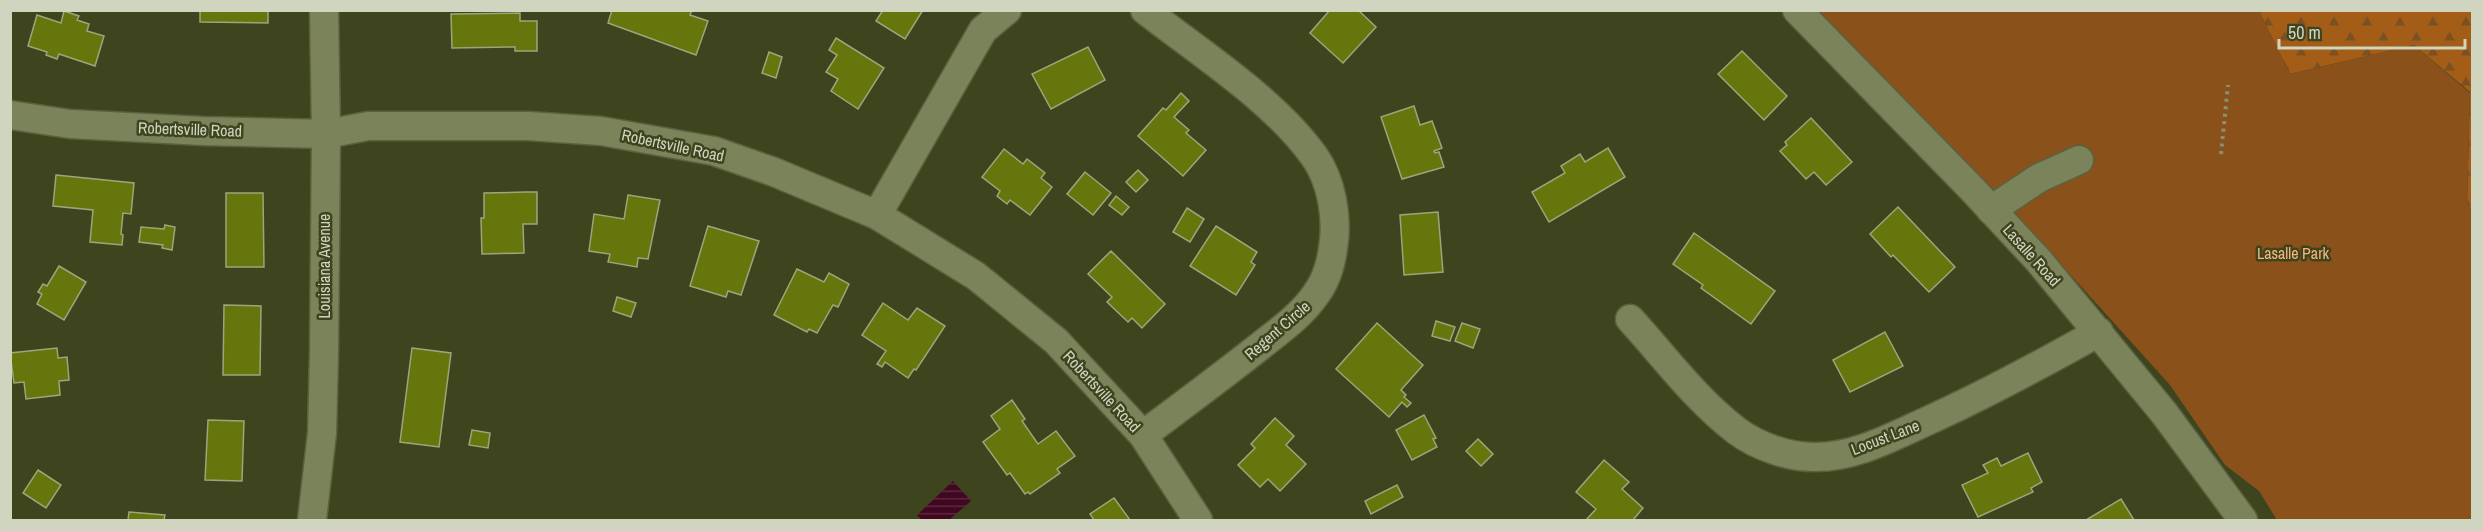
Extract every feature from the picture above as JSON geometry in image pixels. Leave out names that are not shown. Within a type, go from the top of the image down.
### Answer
[{"type":"street","name":"Louisiana Avenue","points":[[312,520],[322,433],[326,134],[324,10]]},
{"type":"street","points":[[877,214],[983,30],[1007,10]]},
{"type":"street","name":"Regent Circle","points":[[1143,435],[1221,377],[1301,311],[1317,294],[1331,263],[1337,227],[1331,196],[1316,158],[1292,129],[1145,10]]},
{"type":"street","name":"Lasalle Road","points":[[1797,10],[1991,210],[2099,332],[2164,413],[2243,520]]},
{"type":"street","name":"Robertsville Road","points":[[12,125],[70,124],[203,131],[326,134],[368,126],[528,126],[601,131],[714,151],[774,172],[877,214],[976,276],[1056,341],[1143,435],[1198,520]]},
{"type":"street","points":[[1991,210],[2039,177],[2079,160]]},
{"type":"street","name":"Locust Lane","points":[[1630,319],[1695,391],[1738,431],[1772,450],[1813,457],[1856,451],[1888,439],[1992,392],[2099,332]]},
{"type":"path","points":[[2221,154],[2228,85]]},
{"type":"green space","name":"Lasalle Park","points":[[1817,11],[2259,11],[2290,74],[2414,45],[2470,93],[2467,203],[2472,211],[2472,520],[2277,520],[2259,491],[2225,465],[2170,385],[2011,209]]},
{"type":"green space","points":[[2259,11],[2472,11],[2472,211],[2467,203],[2470,92],[2414,45],[2290,74]]},
{"type":"shaded area","points":[[953,481],[971,501],[949,520],[922,520],[917,515]]},
{"type":"building","points":[[200,10],[268,10],[268,23],[200,22]]},
{"type":"building","points":[[612,10],[692,10],[690,15],[708,21],[696,55],[608,23]]},
{"type":"building","points":[[883,10],[923,10],[905,39],[876,21]]},
{"type":"building","points":[[1330,10],[1358,10],[1376,27],[1343,63],[1310,33]]},
{"type":"building","points":[[64,11],[79,16],[77,20],[89,24],[87,31],[104,36],[95,66],[59,54],[57,59],[46,55],[47,52],[28,46],[37,15],[61,23]]},
{"type":"building","points":[[520,13],[520,21],[537,21],[537,51],[515,51],[515,47],[452,48],[451,14]]},
{"type":"building","points":[[836,38],[884,68],[858,109],[831,91],[838,79],[826,72],[837,55],[829,50]]},
{"type":"building","points":[[1088,47],[1105,80],[1051,109],[1032,74]]},
{"type":"building","points":[[1742,51],[1787,96],[1764,120],[1718,74]]},
{"type":"building","points":[[769,52],[782,57],[776,78],[762,73]]},
{"type":"building","points":[[1181,93],[1189,101],[1174,117],[1189,130],[1186,133],[1206,150],[1183,176],[1138,136],[1163,108],[1166,110]]},
{"type":"building","points":[[1414,106],[1420,125],[1432,121],[1442,148],[1434,151],[1439,152],[1444,167],[1402,179],[1381,117]]},
{"type":"building","points":[[1811,118],[1852,162],[1826,185],[1814,172],[1806,179],[1780,151],[1787,145],[1785,142]]},
{"type":"building","points":[[1608,148],[1625,177],[1549,222],[1532,192],[1565,173],[1561,166],[1580,154],[1585,162]]},
{"type":"building","points":[[1004,149],[1023,164],[1027,159],[1045,173],[1041,178],[1052,187],[1030,215],[1010,200],[1007,204],[997,196],[1000,191],[982,177]]},
{"type":"building","points":[[1138,170],[1148,180],[1136,192],[1126,182]]},
{"type":"building","points":[[1085,172],[1111,193],[1093,215],[1067,194]]},
{"type":"building","points":[[56,175],[134,183],[131,214],[123,213],[122,245],[90,242],[93,210],[53,206]]},
{"type":"building","points":[[537,192],[537,224],[523,224],[524,253],[482,254],[481,218],[484,218],[484,193]]},
{"type":"building","points":[[226,193],[263,193],[264,267],[226,267]]},
{"type":"building","points":[[628,195],[660,200],[648,259],[638,258],[637,267],[608,262],[610,254],[589,251],[594,214],[624,219]]},
{"type":"building","points":[[1116,196],[1129,207],[1122,215],[1109,205]]},
{"type":"building","points":[[1898,207],[1955,267],[1929,292],[1870,234]]},
{"type":"building","points":[[1187,208],[1204,219],[1190,242],[1173,232]]},
{"type":"building","points":[[1438,212],[1443,272],[1404,275],[1400,215]]},
{"type":"building","points":[[165,225],[175,227],[172,250],[162,248],[163,245],[139,242],[141,227],[164,229]]},
{"type":"building","points":[[708,226],[759,241],[741,295],[728,291],[726,297],[690,286]]},
{"type":"building","points":[[1216,226],[1257,252],[1251,262],[1255,265],[1236,295],[1190,266]]},
{"type":"building","points":[[1694,233],[1775,291],[1751,324],[1701,288],[1703,285],[1673,264]]},
{"type":"building","points":[[1111,251],[1165,304],[1142,328],[1132,318],[1128,322],[1107,302],[1112,297],[1088,274]]},
{"type":"building","points":[[59,266],[86,282],[64,320],[37,304],[42,294],[38,292],[43,284],[47,286]]},
{"type":"building","points":[[797,269],[824,282],[829,273],[849,284],[838,307],[833,305],[817,333],[809,329],[807,332],[774,315]]},
{"type":"building","points":[[617,297],[636,303],[631,317],[613,311]]},
{"type":"building","points":[[883,303],[908,320],[917,308],[945,326],[916,370],[914,369],[908,378],[885,362],[882,367],[877,364],[886,351],[862,335]]},
{"type":"building","points":[[224,305],[261,306],[260,375],[223,375]]},
{"type":"building","points":[[1436,321],[1455,327],[1450,341],[1432,336]]},
{"type":"building","points":[[1377,323],[1423,365],[1401,390],[1406,395],[1404,397],[1411,403],[1407,407],[1402,402],[1389,417],[1336,369]]},
{"type":"building","points":[[1462,323],[1480,329],[1473,348],[1455,341]]},
{"type":"building","points":[[1885,332],[1903,366],[1850,392],[1833,360]]},
{"type":"building","points":[[57,348],[58,358],[67,357],[69,380],[59,381],[60,395],[26,399],[24,382],[14,383],[10,353]]},
{"type":"building","points":[[412,348],[451,353],[439,447],[400,442]]},
{"type":"building","points":[[1012,400],[1025,419],[1022,421],[1038,444],[1056,431],[1075,456],[1057,469],[1060,473],[1030,494],[1028,492],[1025,494],[1010,473],[1007,475],[983,442],[1000,429],[991,416]]},
{"type":"building","points":[[1424,415],[1436,438],[1433,439],[1437,447],[1412,460],[1396,430]]},
{"type":"building","points":[[1275,418],[1294,436],[1286,445],[1306,464],[1280,491],[1268,479],[1260,487],[1238,465],[1255,448],[1251,444]]},
{"type":"building","points":[[208,420],[244,421],[242,481],[205,480]]},
{"type":"building","points":[[472,430],[490,433],[488,448],[469,445]]},
{"type":"building","points":[[1478,439],[1493,454],[1481,466],[1466,451]]},
{"type":"building","points":[[2028,453],[2042,482],[2031,488],[2033,492],[1978,517],[1962,485],[1988,473],[1983,465],[1997,458],[2001,466]]},
{"type":"building","points":[[1604,460],[1629,482],[1622,489],[1643,508],[1633,520],[1586,520],[1596,509],[1576,492]]},
{"type":"building","points":[[38,470],[61,485],[46,508],[23,493]]},
{"type":"building","points":[[1397,485],[1403,497],[1371,514],[1365,501]]},
{"type":"building","points":[[1114,498],[1130,520],[1094,520],[1090,514]]},
{"type":"building","points":[[2121,499],[2134,520],[2086,520]]},
{"type":"building","points":[[129,512],[165,515],[164,520],[128,520]]}]
